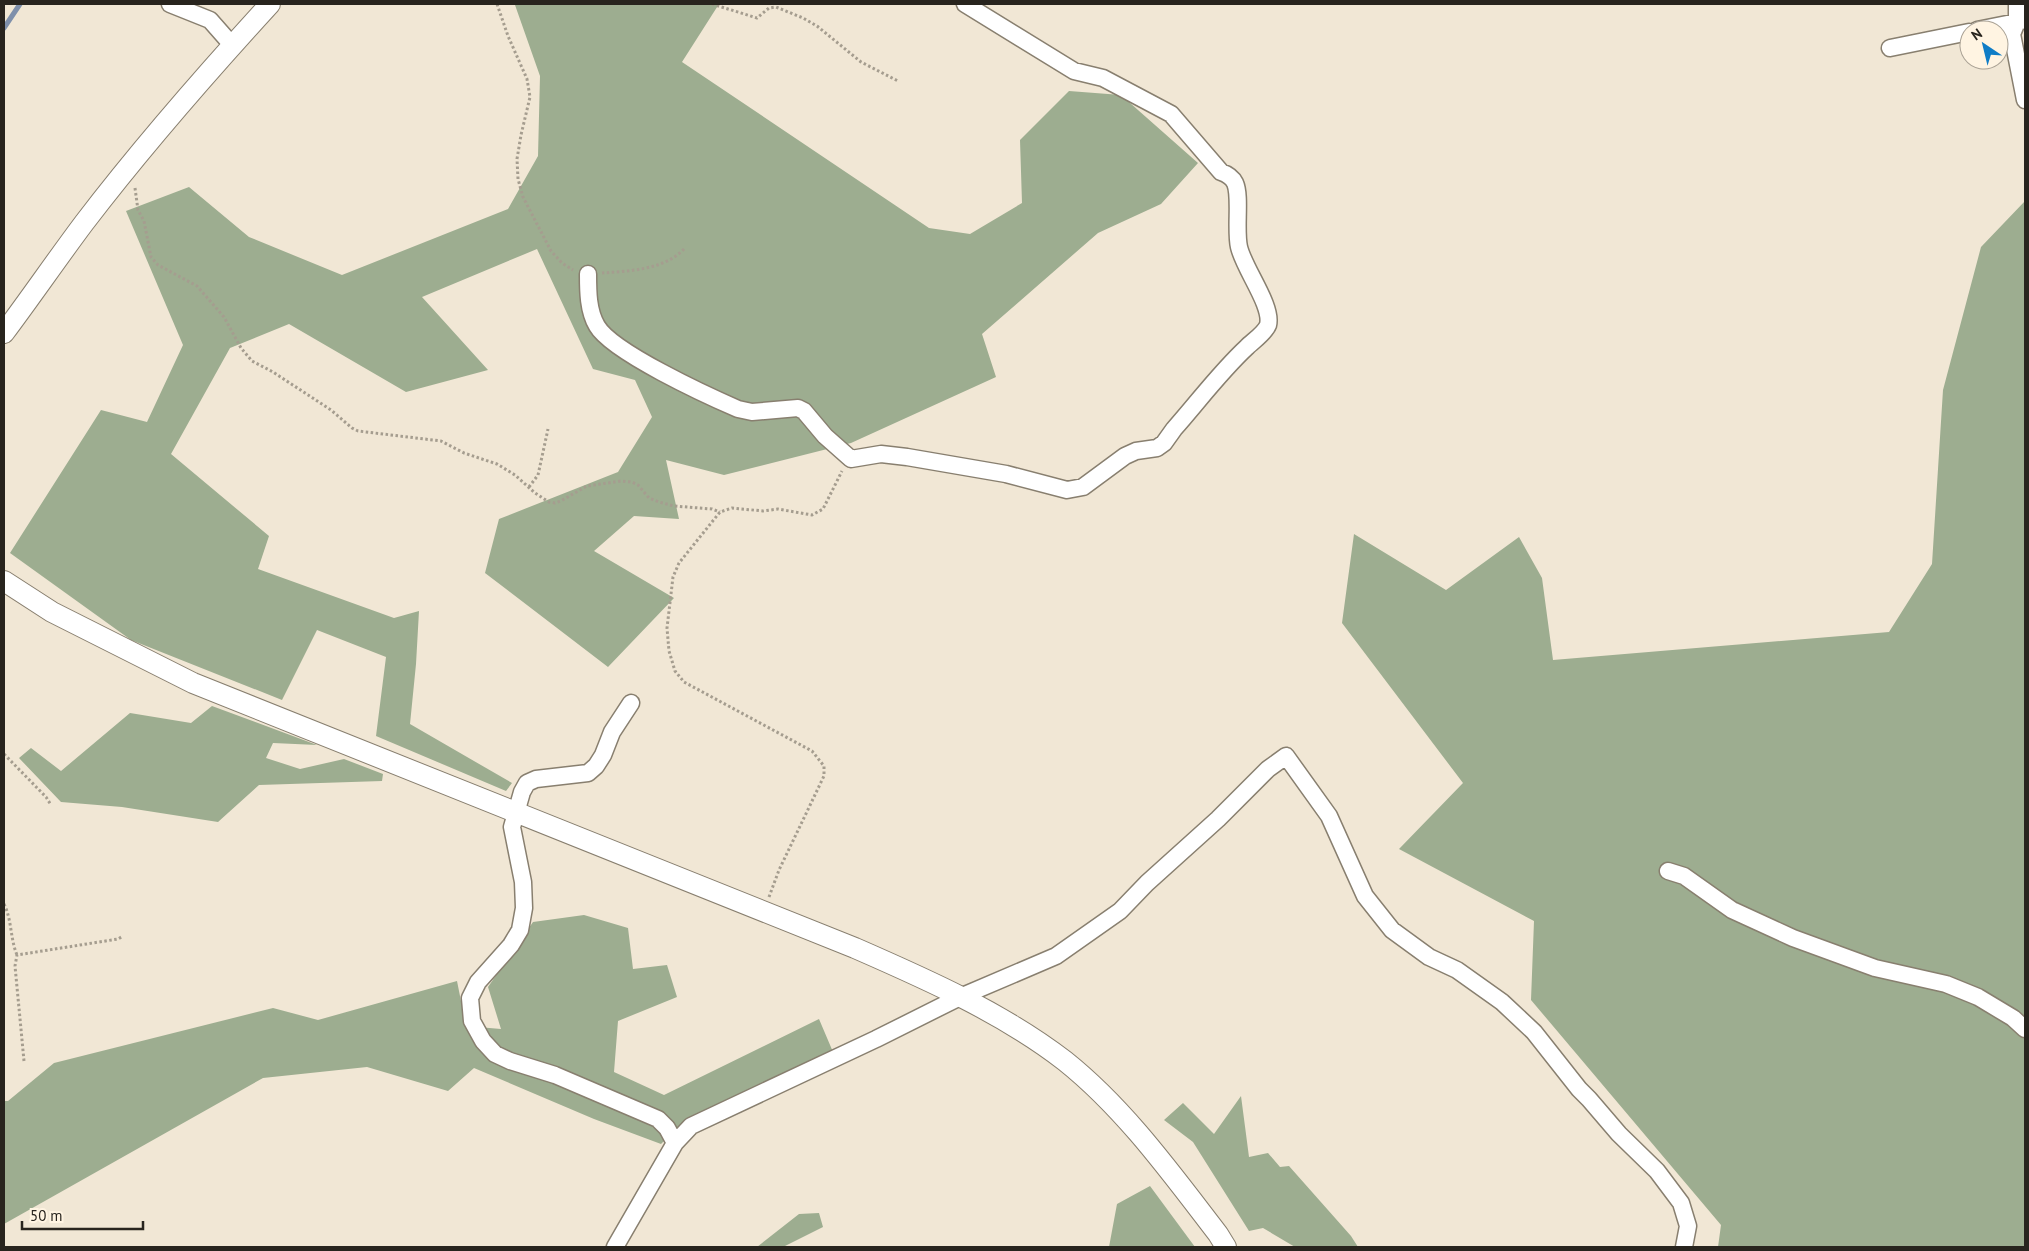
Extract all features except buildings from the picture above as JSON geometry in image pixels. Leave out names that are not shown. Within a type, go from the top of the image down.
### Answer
[{"type":"street","points":[[170,4],[210,20],[232,45]]},
{"type":"street","points":[[4,333],[126,170],[232,45],[270,4]]},
{"type":"street","points":[[588,274],[588,294],[592,316],[598,328],[611,341],[680,381],[738,409],[752,412],[798,408],[804,411],[825,436],[851,459],[881,454],[907,457],[1006,474],[1067,490],[1083,488],[1125,456],[1136,451],[1157,448],[1164,443],[1235,359],[1267,326],[1269,315],[1247,270],[1239,247],[1236,184],[1230,175],[1221,172],[1172,114],[1103,78],[1074,71],[965,4]]},
{"type":"street","points":[[2016,4],[2021,21],[2012,34],[2025,100]]},
{"type":"street","points":[[1890,48],[1959,34]]},
{"type":"street","points":[[4,581],[52,612],[193,682],[764,911],[904,969],[960,996],[1019,1030],[1065,1061],[1100,1094],[1148,1144],[1226,1247]]},
{"type":"street","points":[[631,703],[612,732],[603,755],[596,766],[588,773],[536,779],[527,783],[522,792],[512,827],[523,882],[524,908],[520,930],[507,951],[478,982],[470,998],[472,1021],[483,1041],[494,1054],[555,1075],[658,1119],[667,1128],[675,1143]]},
{"type":"street","points":[[615,1247],[675,1143],[691,1126],[876,1039],[960,996],[1056,956],[1120,911],[1147,883],[1218,819],[1268,769],[1286,756],[1328,816],[1364,896],[1392,930],[1429,957],[1457,970],[1502,1002],[1534,1032],[1618,1134],[1657,1171],[1681,1204],[1688,1226],[1684,1247]]},
{"type":"street","points":[[1668,871],[1684,876],[1732,910],[1793,938],[1875,968],[1946,984],[1978,997],[2012,1018],[2025,1029]]},
{"type":"path","points":[[497,4],[508,36],[527,79],[530,97],[517,159],[518,179],[523,197],[552,251],[562,263],[574,270],[588,274],[632,271],[651,267],[679,255],[685,248]]},
{"type":"path","points":[[712,4],[757,18],[769,8],[776,7],[803,18],[817,26],[861,62],[898,81]]},
{"type":"path","points":[[126,170],[134,182],[138,210],[144,221],[151,257],[158,264],[197,286],[224,317],[240,348],[252,361],[331,410],[352,428],[358,431],[441,441],[464,453],[497,464],[515,475],[549,502],[555,503],[587,486],[621,481],[632,482],[638,485],[649,498],[659,502],[674,506],[712,509],[720,512]]},
{"type":"path","points":[[529,487],[538,475],[548,429]]},
{"type":"path","points":[[764,911],[779,870],[824,776],[824,766],[812,752],[684,682],[675,671],[669,651],[667,628],[673,577],[680,563],[720,512],[732,508],[763,511],[778,509],[812,515],[819,513],[851,459]]},
{"type":"path","points":[[4,754],[51,805]]},
{"type":"path","points":[[4,904],[9,914],[13,946],[17,955],[14,966],[24,1061]]},
{"type":"path","points":[[17,955],[118,939],[123,936]]},
{"type":"green space","points":[[516,4],[719,4],[682,62],[929,228],[970,234],[1022,203],[1020,140],[1069,91],[1121,95],[1198,163],[1161,204],[1098,233],[982,334],[996,377],[851,443],[724,475],[666,460],[679,519],[634,516],[594,551],[674,598],[608,667],[485,573],[499,519],[618,472],[652,417],[635,380],[593,369],[537,249],[422,297],[488,370],[406,392],[289,324],[230,348],[171,454],[269,536],[258,569],[394,618],[419,611],[410,724],[512,783],[506,791],[376,736],[386,657],[317,630],[282,700],[131,640],[10,553],[101,410],[147,422],[183,345],[126,211],[189,187],[249,237],[342,275],[508,209],[538,156],[540,76]]},
{"type":"green space","points":[[2025,201],[2025,1247],[1718,1247],[1721,1225],[1531,1000],[1534,921],[1399,849],[1463,783],[1342,623],[1354,534],[1446,590],[1519,537],[1542,578],[1553,660],[1889,632],[1932,564],[1943,390],[1981,247]]},
{"type":"green space","points":[[212,706],[317,745],[273,743],[266,758],[300,769],[344,759],[383,774],[382,781],[259,785],[218,822],[122,807],[61,802],[19,758],[31,748],[61,771],[130,713],[191,723]]},
{"type":"green space","points":[[584,915],[628,928],[633,969],[667,965],[677,997],[618,1021],[614,1072],[664,1095],[819,1019],[833,1052],[685,1120],[661,1144],[594,1119],[474,1068],[448,1091],[367,1067],[263,1078],[4,1224],[4,1101],[8,1101],[54,1063],[273,1008],[318,1020],[457,981],[466,1026],[501,1029],[488,987],[533,922]]},
{"type":"green space","points":[[1241,1096],[1249,1157],[1268,1153],[1280,1167],[1289,1166],[1351,1236],[1358,1247],[1295,1247],[1263,1228],[1249,1231],[1193,1142],[1164,1120],[1183,1103],[1214,1134]]},
{"type":"green space","points":[[1150,1186],[1195,1247],[1109,1247],[1117,1204]]},
{"type":"green space","points":[[819,1213],[823,1227],[783,1247],[757,1247],[799,1214]]},
{"type":"waterway","points":[[4,28],[20,4]]}]
